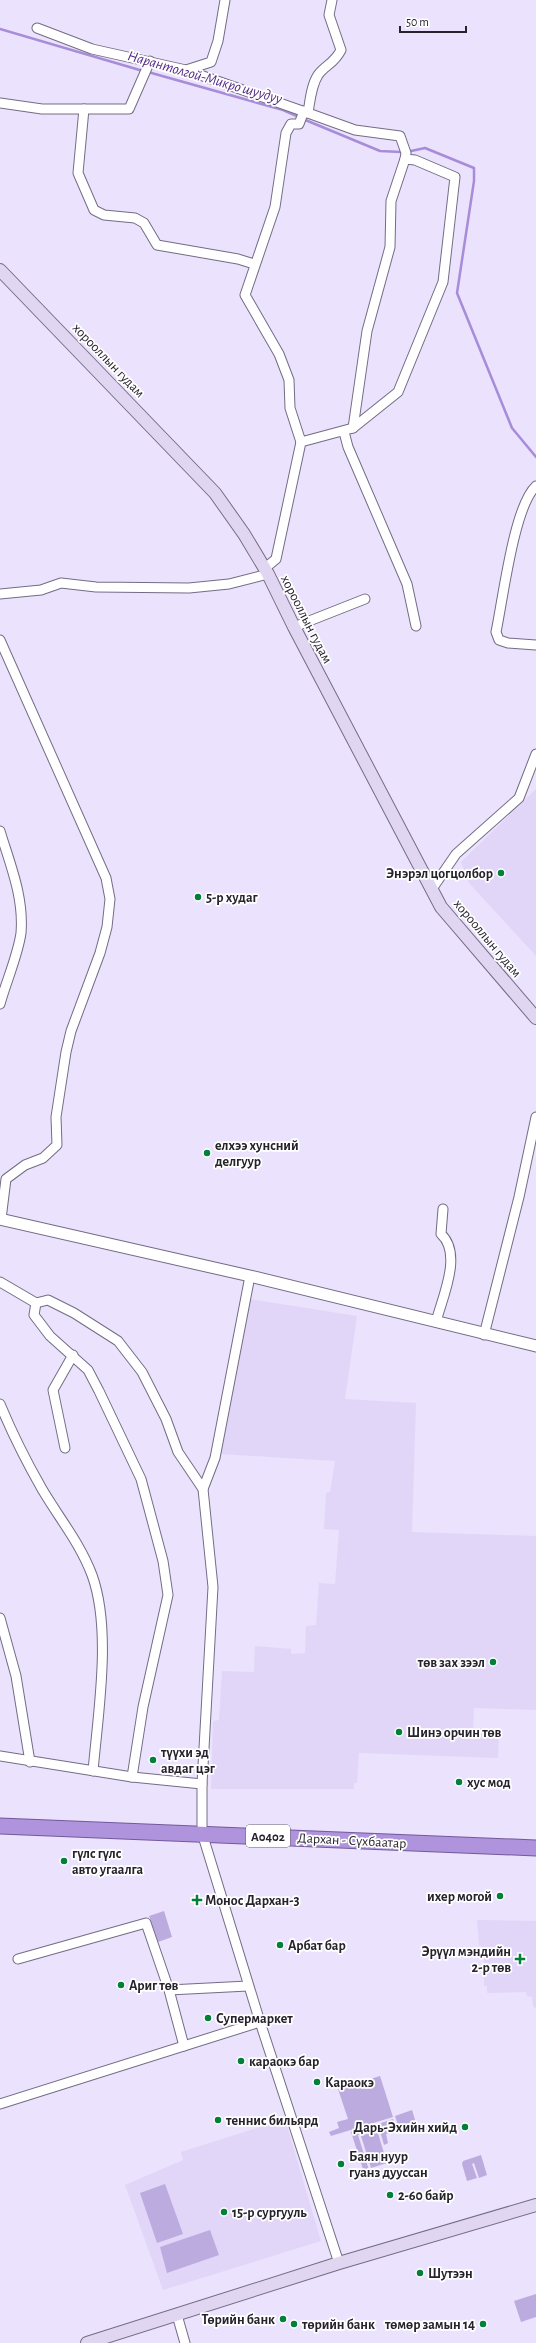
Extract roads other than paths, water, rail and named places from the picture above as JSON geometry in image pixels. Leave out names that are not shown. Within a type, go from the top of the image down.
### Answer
[{"type":"highway","name":"Дархан - Сүхбаатар","points":[[0,1826],[202,1833],[536,1848]]},
{"type":"main road","name":"хорооллын гудам","points":[[0,270],[216,493],[244,534],[266,572],[441,907],[536,1018]]},
{"type":"main road","points":[[86,2343],[339,2263],[536,2205]]},
{"type":"street","points":[[186,70],[211,62],[218,41],[225,0]]},
{"type":"street","points":[[0,594],[41,590],[61,583],[96,587],[189,588],[229,584],[266,572],[276,559],[301,442],[290,408],[289,380],[279,354],[245,295],[254,264],[275,207],[286,133],[291,124],[299,124],[306,112],[310,96],[318,76],[336,60],[341,50],[329,15],[332,0]]},
{"type":"street","points":[[37,28],[92,49],[186,70],[355,130],[400,136],[406,153],[391,201],[390,247],[367,331],[354,428]]},
{"type":"street","points":[[0,103],[42,109],[129,109],[147,72],[150,62]]},
{"type":"street","points":[[84,110],[78,173],[94,210],[104,215],[135,218],[144,223],[157,245],[238,259],[254,264]]},
{"type":"street","points":[[301,442],[344,432],[354,428],[398,392],[443,282],[455,177],[415,160],[405,159]]},
{"type":"street","points":[[344,432],[348,447],[407,584],[416,626]]},
{"type":"street","points":[[536,486],[529,493],[517,522],[514,545],[496,632],[499,640],[536,645]]},
{"type":"street","points":[[294,627],[365,599]]},
{"type":"street","points":[[0,640],[43,731],[106,878],[110,900],[104,938],[70,1031],[63,1062],[56,1117],[57,1145],[43,1158],[25,1165],[6,1179],[1,1219],[250,1276],[484,1335],[536,1346]]},
{"type":"street","points":[[432,889],[456,854],[519,798],[536,754]]},
{"type":"street","points":[[0,830],[19,892],[21,918],[21,934],[0,1004]]},
{"type":"street","points":[[484,1335],[527,1162],[536,1117]]},
{"type":"street","points":[[436,1322],[449,1271],[451,1254],[449,1244],[441,1234],[443,1209]]},
{"type":"street","points":[[250,1276],[215,1458],[203,1489],[212,1587],[202,1784],[202,1833],[248,1986],[339,2263]]},
{"type":"street","points":[[0,1282],[36,1303],[48,1300],[74,1313],[118,1341],[142,1372],[166,1419],[178,1452],[203,1489]]},
{"type":"street","points":[[36,1303],[34,1314],[50,1336],[88,1370],[141,1479],[163,1561],[168,1595],[144,1699],[132,1777]]},
{"type":"street","points":[[65,1448],[53,1390],[73,1355]]},
{"type":"street","points":[[0,1404],[42,1489],[79,1546],[92,1576],[102,1616],[100,1688],[93,1771]]},
{"type":"street","points":[[0,1618],[16,1676],[30,1762]]},
{"type":"street","points":[[0,1756],[30,1762],[132,1777],[202,1784]]},
{"type":"street","points":[[18,1959],[146,1924],[169,1990],[184,2046]]},
{"type":"street","points":[[169,1990],[248,1986]]},
{"type":"street","points":[[0,2104],[260,2022]]},
{"type":"street","points":[[177,2315],[185,2343]]},
{"type":"waterway","name":"Нарантолгой-Микро шуудуу","points":[[0,29],[143,71]]},
{"type":"waterway","name":"Нарантолгой-Микро шуудуу","points":[[148,72],[283,110],[299,117]]},
{"type":"waterway","name":"Нарантолгой-Микро шуудуу","points":[[303,119],[380,151],[401,152]]},
{"type":"waterway","name":"Нарантолгой-Микро шуудуу","points":[[411,151],[425,148],[474,168],[474,181],[457,293],[512,428],[536,457]]},
{"type":"place","name":"Энэрэл цогцолбор","points":[[501,873]]},
{"type":"place","name":"5-р худаг","points":[[198,897]]},
{"type":"place","name":"елхээ хунсний делгуур","points":[[207,1153]]},
{"type":"place","name":"төв зах зээл","points":[[493,1662]]},
{"type":"place","name":"Шинэ орчин төв","points":[[399,1732]]},
{"type":"place","name":"түүхи эд авдаг цэг","points":[[153,1760]]},
{"type":"place","name":"хус мод","points":[[459,1782]]},
{"type":"place","name":"гүлс гүлс авто угаалга","points":[[64,1861]]},
{"type":"place","name":"ихер могой","points":[[500,1896]]},
{"type":"place","name":"Монос Дархан-3","points":[[197,1900]]},
{"type":"place","name":"Арбат бар","points":[[280,1945]]},
{"type":"place","name":"Эрүүл мэндийн 2-р төв","points":[[520,1959]]},
{"type":"place","name":"Ариг төв","points":[[121,1985]]},
{"type":"place","name":"Супермаркет","points":[[208,2018]]},
{"type":"place","name":"караокэ бар","points":[[241,2061]]},
{"type":"place","name":"Караокэ","points":[[317,2082]]},
{"type":"place","name":"теннис бильярд","points":[[218,2120]]},
{"type":"place","name":"Дарь-Эхийн хийд","points":[[465,2127]]},
{"type":"place","name":"Баян нуур гуанз дууссан","points":[[341,2164]]},
{"type":"place","name":"2-60 байр","points":[[390,2195]]},
{"type":"place","name":"15-р сургууль","points":[[224,2212]]},
{"type":"place","name":"Шутээн","points":[[420,2273]]},
{"type":"place","name":"Төрийн банк","points":[[283,2319]]},
{"type":"place","name":"төрийн банк","points":[[294,2324]]},
{"type":"place","name":"төмөр замын 14","points":[[483,2324]]}]
